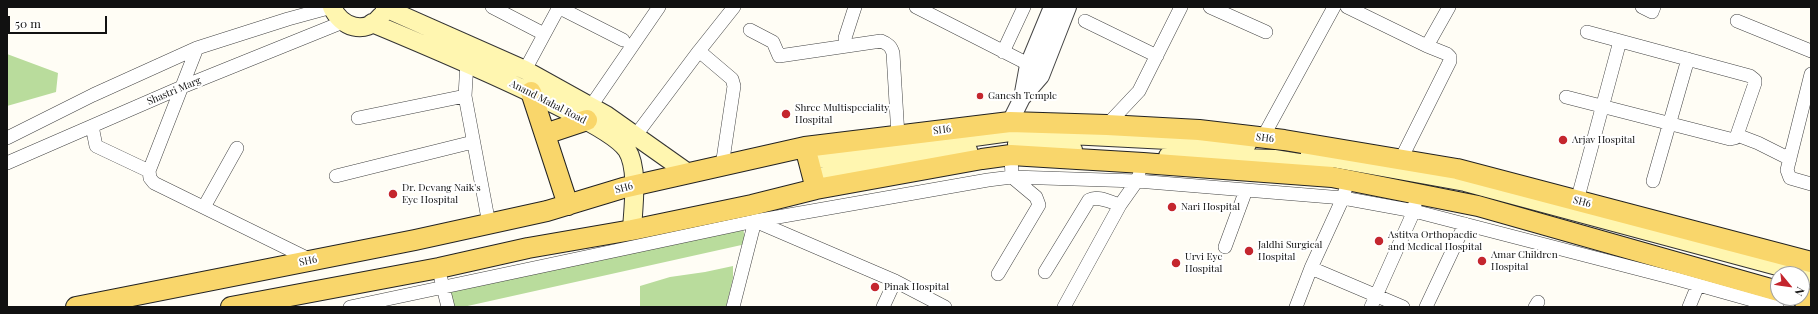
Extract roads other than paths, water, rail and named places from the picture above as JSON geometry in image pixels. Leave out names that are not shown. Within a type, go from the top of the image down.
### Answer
[{"type":"main road","points":[[332,7],[336,16],[343,22],[351,26],[361,27],[378,20],[385,7]]},
{"type":"main road","name":"Anand Mahal Road","points":[[385,7],[525,70],[630,141],[688,173]]},
{"type":"main road","name":"Anand Mahal Road","points":[[372,23],[467,62],[531,92],[589,113]]},
{"type":"main road","points":[[531,92],[568,205]]},
{"type":"main road","points":[[545,134],[589,113]]},
{"type":"main road","name":"SH6","points":[[810,168],[898,136],[1010,138],[1107,125],[1199,130],[1263,137],[1457,169],[1811,262]]},
{"type":"main road","points":[[1010,138],[1123,155],[1274,159],[1458,190],[1770,280]]},
{"type":"main road","points":[[231,307],[439,268],[528,248],[631,239],[754,213],[810,168],[1010,138],[1249,144],[1454,180],[1811,275]]},
{"type":"main road","name":"SH6","points":[[76,307],[489,224],[547,211],[634,186],[722,166],[810,168],[952,165],[1010,138],[1140,172],[1332,177],[1345,189],[1415,203],[1478,206],[1770,289]]},
{"type":"main road","points":[[630,141],[634,186],[631,239]]},
{"type":"street","points":[[7,138],[93,95],[197,48],[288,19],[332,7]]},
{"type":"street","points":[[492,7],[544,34]]},
{"type":"street","points":[[525,70],[559,7],[623,40]]},
{"type":"street","points":[[589,113],[659,7]]},
{"type":"street","points":[[630,141],[699,50],[734,7]]},
{"type":"street","points":[[846,46],[845,38],[855,7]]},
{"type":"street","points":[[916,7],[1002,52],[1043,71]]},
{"type":"street","points":[[1002,52],[1024,7]]},
{"type":"street","points":[[998,274],[1039,205],[1036,197],[1012,177],[1010,138],[1022,98],[1028,65],[1052,7]]},
{"type":"street","points":[[1022,98],[1041,76],[1068,7]]},
{"type":"street","points":[[1107,125],[1139,91],[1181,7]]},
{"type":"street","points":[[1210,7],[1266,32]]},
{"type":"street","points":[[1263,137],[1334,7]]},
{"type":"street","points":[[1347,7],[1450,57],[1450,62],[1401,159]]},
{"type":"street","points":[[1427,46],[1449,7]]},
{"type":"street","points":[[1642,7],[1652,12],[1654,7]]},
{"type":"street","points":[[1085,20],[1157,56]]},
{"type":"street","points":[[1737,21],[1811,51]]},
{"type":"street","name":"Shastri Marg","points":[[7,163],[182,87],[343,22]]},
{"type":"street","points":[[750,30],[773,42],[778,56],[881,42],[891,48],[898,136]]},
{"type":"street","points":[[1566,97],[1730,139],[1735,138],[1737,135],[1755,83],[1750,76],[1587,32]]},
{"type":"street","points":[[1577,201],[1620,41]]},
{"type":"street","points":[[197,48],[149,171],[150,178],[154,183],[311,260]]},
{"type":"street","points":[[699,50],[732,79],[734,86],[722,166]]},
{"type":"street","points":[[1653,181],[1688,60]]},
{"type":"street","points":[[467,62],[465,96],[489,224]]},
{"type":"street","points":[[1811,74],[1787,170],[1790,178],[1811,184]]},
{"type":"street","points":[[358,118],[465,96]]},
{"type":"street","points":[[92,126],[96,146],[149,171]]},
{"type":"street","points":[[1737,135],[1758,143],[1790,159]]},
{"type":"street","points":[[336,176],[473,142]]},
{"type":"street","points":[[204,207],[237,148]]},
{"type":"street","points":[[1064,307],[1120,205],[1140,172]]},
{"type":"street","points":[[754,213],[1012,177],[1140,172],[1246,190],[1345,189],[1296,307]]},
{"type":"street","points":[[1225,247],[1246,190]]},
{"type":"street","points":[[1045,272],[1089,200],[1098,198],[1120,205]]},
{"type":"street","points":[[1374,302],[1415,203],[1464,224],[1777,307]]},
{"type":"street","points":[[754,213],[945,307]]},
{"type":"street","points":[[733,307],[754,213]]},
{"type":"street","points":[[1426,307],[1464,224]]},
{"type":"street","points":[[350,307],[443,288],[631,239]]},
{"type":"street","points":[[439,268],[448,307]]},
{"type":"street","points":[[1311,268],[1374,302],[1403,307]]},
{"type":"street","points":[[883,307],[895,282]]},
{"type":"street","points":[[1689,307],[1698,285]]},
{"type":"place","name":"Ganesh Temple","points":[[980,96]]},
{"type":"place","name":"Shree Multispeciality Hospital","points":[[786,114]]},
{"type":"place","name":"Arjav Hospital","points":[[1563,140]]},
{"type":"place","name":"Dr. Devang Naik's Eye Hospital","points":[[393,194]]},
{"type":"place","name":"Nari Hospital","points":[[1172,207]]},
{"type":"place","name":"Astitva Orthopaedic and Medical Hospital","points":[[1379,241]]},
{"type":"place","name":"Jaldhi Surgical Hospital","points":[[1249,251]]},
{"type":"place","name":"Amar Children Hospital","points":[[1482,261]]},
{"type":"place","name":"Urvi Eye Hospital","points":[[1176,263]]},
{"type":"place","name":"Pinak Hospital","points":[[875,287]]}]
